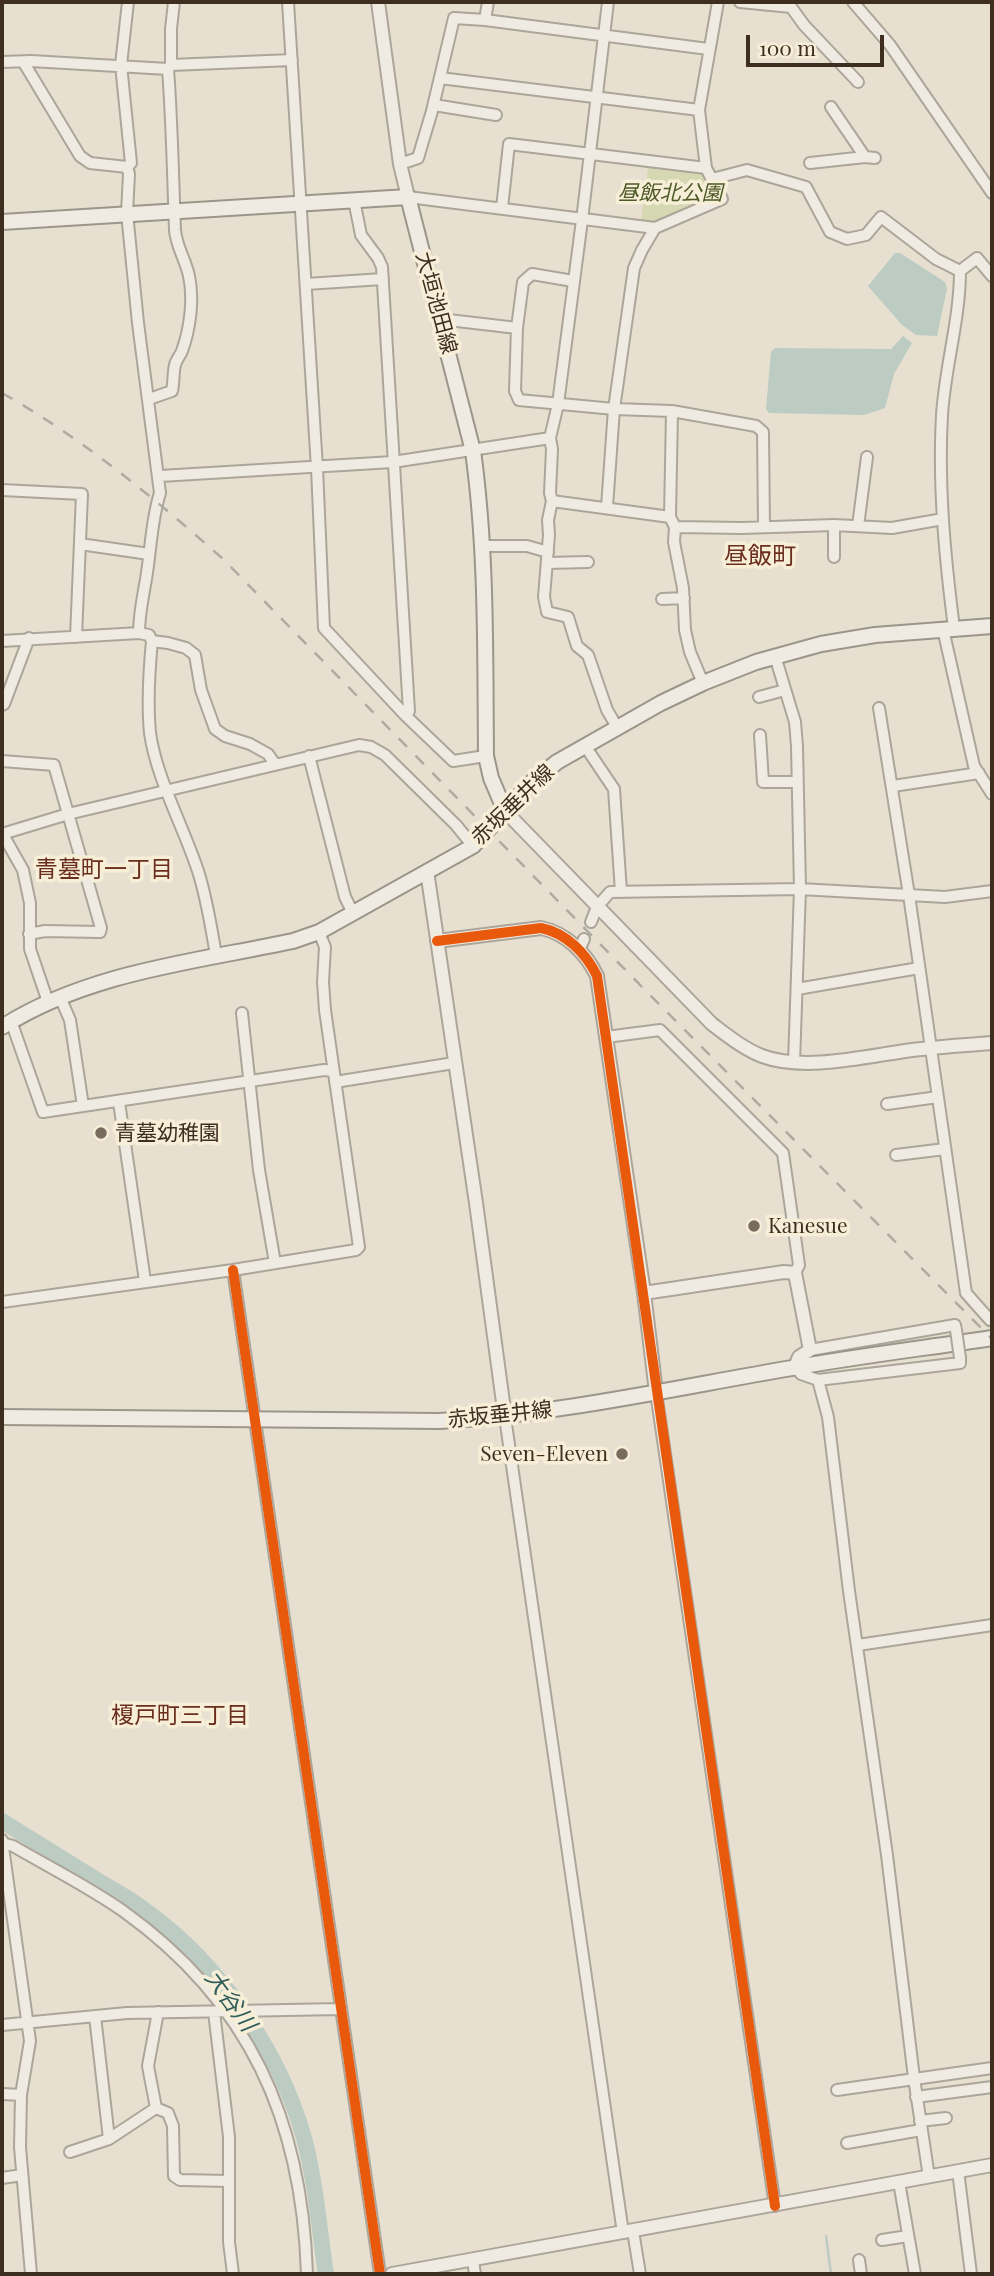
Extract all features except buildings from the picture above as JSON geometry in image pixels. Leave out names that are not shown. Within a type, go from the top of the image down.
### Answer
[{"type":"main road","points":[[2,222],[408,197]]},
{"type":"main road","name":"大垣池田線","points":[[408,197],[473,451],[482,547],[486,756],[491,778],[505,811]]},
{"type":"main road","name":"赤坂垂井線","points":[[7,1024],[54,999],[121,975],[293,941],[319,932],[473,846],[546,770],[617,727],[703,683],[775,656],[821,643],[875,635],[992,625]]},
{"type":"main road","name":"赤坂垂井線","points":[[2,1417],[255,1421],[439,1421],[505,1417],[794,1367],[992,1338]]},
{"type":"street","points":[[127,167],[131,163],[121,65],[128,2]]},
{"type":"street","points":[[149,399],[172,391],[175,379],[174,364],[182,352],[191,309],[190,277],[175,234],[170,67],[174,2]]},
{"type":"street","points":[[288,2],[317,468],[324,628],[406,716],[453,761],[486,756]]},
{"type":"street","points":[[379,2],[400,164],[408,197],[655,228],[722,199],[706,168],[699,110],[718,2]]},
{"type":"street","points":[[485,20],[488,2]]},
{"type":"street","points":[[608,2],[558,404],[550,438],[552,501],[548,520],[544,597],[547,612],[568,617],[578,646],[588,655],[607,710],[617,727]]},
{"type":"street","points":[[740,2],[791,7],[804,25],[858,82]]},
{"type":"street","points":[[853,2],[890,45],[992,193]]},
{"type":"street","points":[[400,164],[418,158],[434,105],[454,18],[603,34],[708,49]]},
{"type":"street","points":[[2,62],[170,67],[292,60]]},
{"type":"street","points":[[24,63],[80,156],[90,163],[127,167]]},
{"type":"street","points":[[440,78],[699,110]]},
{"type":"street","points":[[434,105],[496,115]]},
{"type":"street","points":[[810,163],[870,158],[831,107]]},
{"type":"street","points":[[502,208],[509,144],[706,168]]},
{"type":"street","points":[[127,167],[127,213],[138,323],[160,476],[160,493],[155,510],[138,633]]},
{"type":"street","points":[[712,179],[747,170],[806,187],[830,232],[847,239],[866,235],[881,217],[936,259],[960,271]]},
{"type":"street","points":[[354,200],[360,236],[379,258],[382,267],[409,711],[406,716]]},
{"type":"street","points":[[607,507],[614,409],[634,268],[655,228]]},
{"type":"street","points":[[992,276],[977,258],[960,271],[942,418],[943,519],[949,629],[974,766],[992,794]]},
{"type":"street","points":[[573,281],[532,274],[523,282],[517,328],[515,391],[519,400],[614,409],[672,411],[756,426],[763,432],[764,527]]},
{"type":"street","points":[[306,284],[383,279]]},
{"type":"street","points":[[440,319],[517,328]]},
{"type":"street","points":[[672,411],[674,542],[684,598],[685,630],[690,652],[703,683]]},
{"type":"street","points":[[160,476],[393,462],[550,438]]},
{"type":"street","points":[[858,526],[867,457]]},
{"type":"street","points":[[2,490],[82,494],[76,637]]},
{"type":"street","points":[[552,501],[607,507],[672,522],[764,527],[834,524],[891,528],[943,519]]},
{"type":"street","points":[[834,524],[834,557]]},
{"type":"street","points":[[80,544],[149,554]]},
{"type":"street","points":[[482,547],[527,547],[547,557],[588,562]]},
{"type":"street","points":[[662,599],[684,598]]},
{"type":"street","points":[[2,641],[138,633],[149,635],[152,641],[147,683],[150,735],[204,891],[216,955]]},
{"type":"street","points":[[2,705],[10,694],[29,638]]},
{"type":"street","points":[[152,641],[186,648],[195,655],[201,690],[215,729],[268,754],[275,764]]},
{"type":"street","points":[[775,656],[794,722],[797,782],[800,889],[794,1062]]},
{"type":"street","points":[[759,697],[785,690]]},
{"type":"street","points":[[879,708],[893,786],[966,1293],[992,1320]]},
{"type":"street","points":[[760,735],[763,782],[797,782]]},
{"type":"street","points":[[83,1106],[70,1020],[54,999],[30,949],[30,903],[23,870],[2,834],[68,814],[359,745],[371,747],[385,755],[456,825],[473,846]]},
{"type":"street","points":[[585,746],[614,789],[621,892]]},
{"type":"street","points":[[309,756],[345,897],[353,913]]},
{"type":"street","points":[[2,761],[54,765],[101,928],[100,932],[45,931],[29,934]]},
{"type":"street","points":[[893,786],[979,774]]},
{"type":"street","points":[[505,811],[712,1024],[762,1056],[794,1062],[825,1061],[992,1043]]},
{"type":"street","points":[[427,872],[505,1417],[628,2232],[640,2274]]},
{"type":"street","points":[[591,922],[597,907],[610,892],[800,889],[945,897],[992,891]]},
{"type":"street","points":[[437,941],[541,928],[557,931],[582,944],[597,976],[775,2206]]},
{"type":"street","points":[[2,1302],[233,1270],[356,1250],[359,1247],[324,1010],[325,947],[319,932]]},
{"type":"street","points":[[797,989],[919,968]]},
{"type":"street","points":[[242,1013],[248,1083],[275,1263]]},
{"type":"street","points":[[7,1024],[43,1112],[324,1070],[334,1076],[454,1063]]},
{"type":"street","points":[[606,1037],[660,1030],[783,1153],[799,1265],[795,1273],[810,1350]]},
{"type":"street","points":[[887,1104],[938,1097]]},
{"type":"street","points":[[119,1101],[145,1281]]},
{"type":"street","points":[[896,1155],[945,1149]]},
{"type":"street","points":[[233,1270],[380,2274]]},
{"type":"street","points":[[644,1293],[785,1272],[795,1273]]},
{"type":"street","points":[[955,1325],[960,1363],[818,1380],[801,1374],[794,1367],[799,1357],[810,1350],[955,1325]]},
{"type":"street","points":[[818,1380],[828,1417],[849,1591],[887,1854],[916,2096],[929,2177]]},
{"type":"street","points":[[858,1645],[992,1625]]},
{"type":"street","points":[[31,2274],[20,2147],[21,2095],[30,2041],[2,1842],[122,1910],[200,1977],[252,2051],[272,2090],[289,2140],[300,2188],[307,2274]]},
{"type":"street","points":[[2,2025],[158,2012],[340,2009]]},
{"type":"street","points":[[156,2108],[148,2066],[158,2012]]},
{"type":"street","points":[[223,2012],[229,2137],[229,2242],[233,2274]]},
{"type":"street","points":[[95,2016],[109,2139]]},
{"type":"street","points":[[837,2090],[992,2068]]},
{"type":"street","points":[[916,2096],[992,2087]]},
{"type":"street","points":[[2,2094],[21,2095]]},
{"type":"street","points":[[156,2108],[168,2113],[173,2126],[174,2176],[180,2180],[229,2181]]},
{"type":"street","points":[[70,2152],[109,2139],[156,2108]]},
{"type":"street","points":[[847,2143],[946,2118]]},
{"type":"street","points":[[393,2274],[474,2268],[628,2232],[992,2165]]},
{"type":"street","points":[[958,2171],[971,2274]]},
{"type":"street","points":[[2,2178],[22,2175]]},
{"type":"street","points":[[899,2182],[915,2274]]},
{"type":"street","points":[[882,2240],[908,2236]]},
{"type":"street","points":[[859,2260],[861,2274]]},
{"type":"green space","name":"昼飯北公園","points":[[648,167],[703,174],[714,192],[712,199],[659,223],[641,220]]},
{"type":"shaded area","points":[[895,253],[900,253],[945,282],[947,289],[937,336],[916,335],[902,325],[868,286]]},
{"type":"shaded area","points":[[903,336],[912,343],[894,374],[885,408],[864,415],[769,413],[766,409],[771,352],[775,348],[891,349]]},
{"type":"waterway","name":"大谷川","points":[[2,1821],[128,1899],[173,1932],[222,1983],[243,2012],[263,2042],[279,2074],[304,2138],[326,2274]]},
{"type":"waterway","points":[[826,2236],[831,2274]]},
{"type":"railway","points":[[2,393],[61,429],[117,470],[223,559],[992,1339]]},
{"type":"cycle path","points":[[437,941],[541,928],[567,939],[587,959],[597,976],[775,2206]]},
{"type":"cycle path","points":[[233,1270],[380,2274]]},
{"type":"place","name":"青墓幼稚園","points":[[101,1133]]},
{"type":"place","name":"Kanesue","points":[[754,1226]]},
{"type":"place","name":"Seven-Eleven","points":[[622,1454]]},
{"type":"district","name":"昼飯町","points":[[760,557]]},
{"type":"district","name":"青墓町一丁目","points":[[104,870]]},
{"type":"district","name":"榎戸町三丁目","points":[[180,1716]]}]
